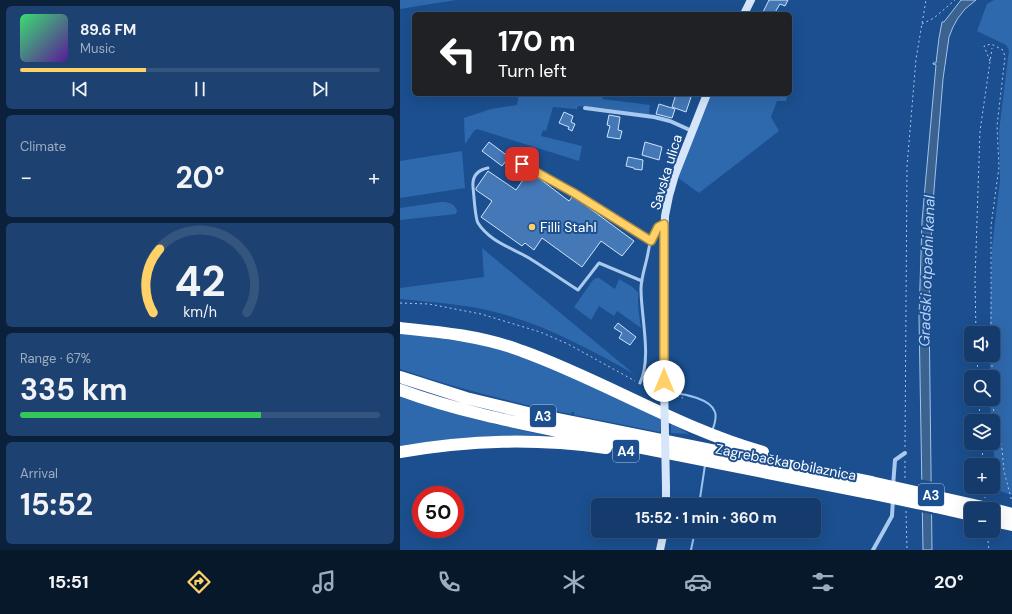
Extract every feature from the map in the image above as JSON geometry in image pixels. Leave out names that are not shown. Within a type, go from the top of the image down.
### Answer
[{"type":"highway","points":[[400,328],[457,334],[520,350],[580,374],[691,425],[730,447]]},
{"type":"highway","name":"A3","points":[[400,377],[466,398],[532,414],[688,444],[730,447]]},
{"type":"highway","name":"A3","points":[[400,390],[466,410],[532,426],[685,459]]},
{"type":"highway","name":"A4","points":[[400,452],[432,446],[494,441],[528,441],[604,447],[685,459]]},
{"type":"highway","name":"Zagrebačka obilaznica","points":[[730,447],[827,467],[836,474],[870,487]]},
{"type":"highway","name":"Zagrebačka obilaznica","points":[[685,459],[870,487]]},
{"type":"highway","name":"A3","points":[[870,487],[964,504]]},
{"type":"highway","name":"A3","points":[[870,487],[964,513]]},
{"type":"highway","name":"A3","points":[[1000,511],[1012,514]]},
{"type":"highway","points":[[1000,522],[1012,525]]},
{"type":"main road","points":[[745,12],[751,0]]},
{"type":"main road","name":"Savska ulica","points":[[666,498],[664,224],[671,188],[705,96]]},
{"type":"main road","points":[[660,550],[663,538]]},
{"type":"street","points":[[585,108],[654,117],[670,121],[692,130]]},
{"type":"street","points":[[873,550],[892,516],[895,460],[905,453]]},
{"type":"lane","points":[[517,171],[522,164],[574,193],[651,241]]},
{"type":"lane","points":[[488,168],[478,171],[473,184],[478,222],[488,234],[500,243],[528,258],[578,290],[599,263],[642,281]]},
{"type":"lane","points":[[640,384],[644,375],[645,358],[642,281],[651,241],[658,227],[664,224]]},
{"type":"path","points":[[905,453],[908,166],[916,59],[926,0]]},
{"type":"path","points":[[922,24],[934,18],[955,0]]},
{"type":"path","points":[[990,62],[984,46],[992,44],[1002,50],[1004,57],[997,126],[999,167],[991,226],[991,326]]},
{"type":"path","points":[[976,326],[975,280],[980,131],[992,48]]},
{"type":"path","points":[[400,303],[429,304],[481,314],[540,332],[568,344],[640,384],[658,391]]},
{"type":"path","points":[[670,395],[683,398]]},
{"type":"path","points":[[993,406],[994,418],[1002,449],[1004,471],[1012,502]]},
{"type":"path","points":[[987,538],[988,550]]},
{"type":"shaded area","points":[[400,0],[456,0],[400,9]]},
{"type":"shaded area","points":[[994,0],[1012,0],[1012,495],[1000,491],[1000,458],[994,458],[994,450],[1000,450],[1000,414],[991,414],[990,406],[1000,406],[1000,370],[990,370],[990,362],[1000,362],[1000,326],[990,326],[992,248],[1000,180],[999,131],[1009,50],[1006,45],[977,31],[987,4]]},
{"type":"shaded area","points":[[519,96],[603,96],[602,99],[650,105],[649,115],[603,108],[578,106],[577,109],[553,107],[546,131],[543,130],[541,136],[582,146],[579,161],[477,129],[465,144],[464,118],[491,109],[517,105]]},
{"type":"shaded area","points":[[710,96],[787,96],[786,101],[777,101],[771,117],[779,131],[699,193],[677,177]]},
{"type":"shaded area","points":[[462,151],[465,188],[400,198],[400,161]]},
{"type":"shaded area","points":[[441,202],[452,204],[457,210],[456,214],[400,220],[400,208]]},
{"type":"shaded area","points":[[482,248],[634,374],[600,355],[529,322],[491,311],[400,299],[400,288],[484,277]]},
{"type":"shaded area","points":[[596,278],[599,278],[615,289],[619,279],[638,292],[638,307],[641,328],[617,311],[614,316],[599,306],[591,320],[574,307]]},
{"type":"shaded area","points":[[400,333],[479,344],[538,361],[660,417],[660,432],[574,415],[574,412],[571,414],[506,400],[463,389],[400,369]]},
{"type":"shaded area","points":[[400,397],[510,428],[547,436],[473,437],[400,446]]},
{"type":"shaded area","points":[[671,423],[689,434],[671,433]]},
{"type":"water","name":"Gradski otpadni kanal","points":[[961,0],[976,0],[965,9],[953,27],[949,37],[943,79],[930,257],[929,309],[932,550],[923,550],[919,317],[922,221],[936,65],[933,63],[936,63],[942,22],[944,22]]},
{"type":"pier","points":[[919,479],[933,482],[934,515],[920,512]]},
{"type":"building","points":[[769,0],[788,0],[785,6],[780,4],[775,12],[763,12]]},
{"type":"building","points":[[675,96],[691,96],[686,112],[672,107]]},
{"type":"building","points":[[659,104],[675,109],[672,118],[656,114]]},
{"type":"building","points":[[564,112],[573,116],[571,122],[575,124],[572,131],[568,129],[569,127],[559,123]]},
{"type":"building","points":[[609,115],[620,117],[618,130],[622,131],[620,139],[607,137],[610,126],[607,125]]},
{"type":"building","points":[[489,142],[509,157],[502,166],[482,151]]},
{"type":"building","points":[[645,142],[662,147],[659,160],[642,155]]},
{"type":"building","points":[[628,157],[643,160],[642,170],[626,166]]},
{"type":"building","points":[[488,171],[516,190],[527,174],[530,176],[532,173],[569,201],[573,196],[634,241],[622,256],[601,241],[582,267],[542,238],[534,250],[525,243],[522,246],[481,217],[492,201],[476,190],[476,188]]},
{"type":"building","points":[[618,323],[636,337],[630,345],[619,338],[622,333],[614,328]]},
{"type":"waterway","points":[[673,393],[697,398],[713,407],[716,417],[712,431]]},
{"type":"waterway","points":[[700,498],[705,465]]},
{"type":"waterway","points":[[691,550],[694,538]]},
{"type":"place","name":"Filli Stahl","points":[[532,227]]},
{"type":"route","points":[[522,164],[574,193],[651,241],[658,227],[664,224],[664,381]]}]
